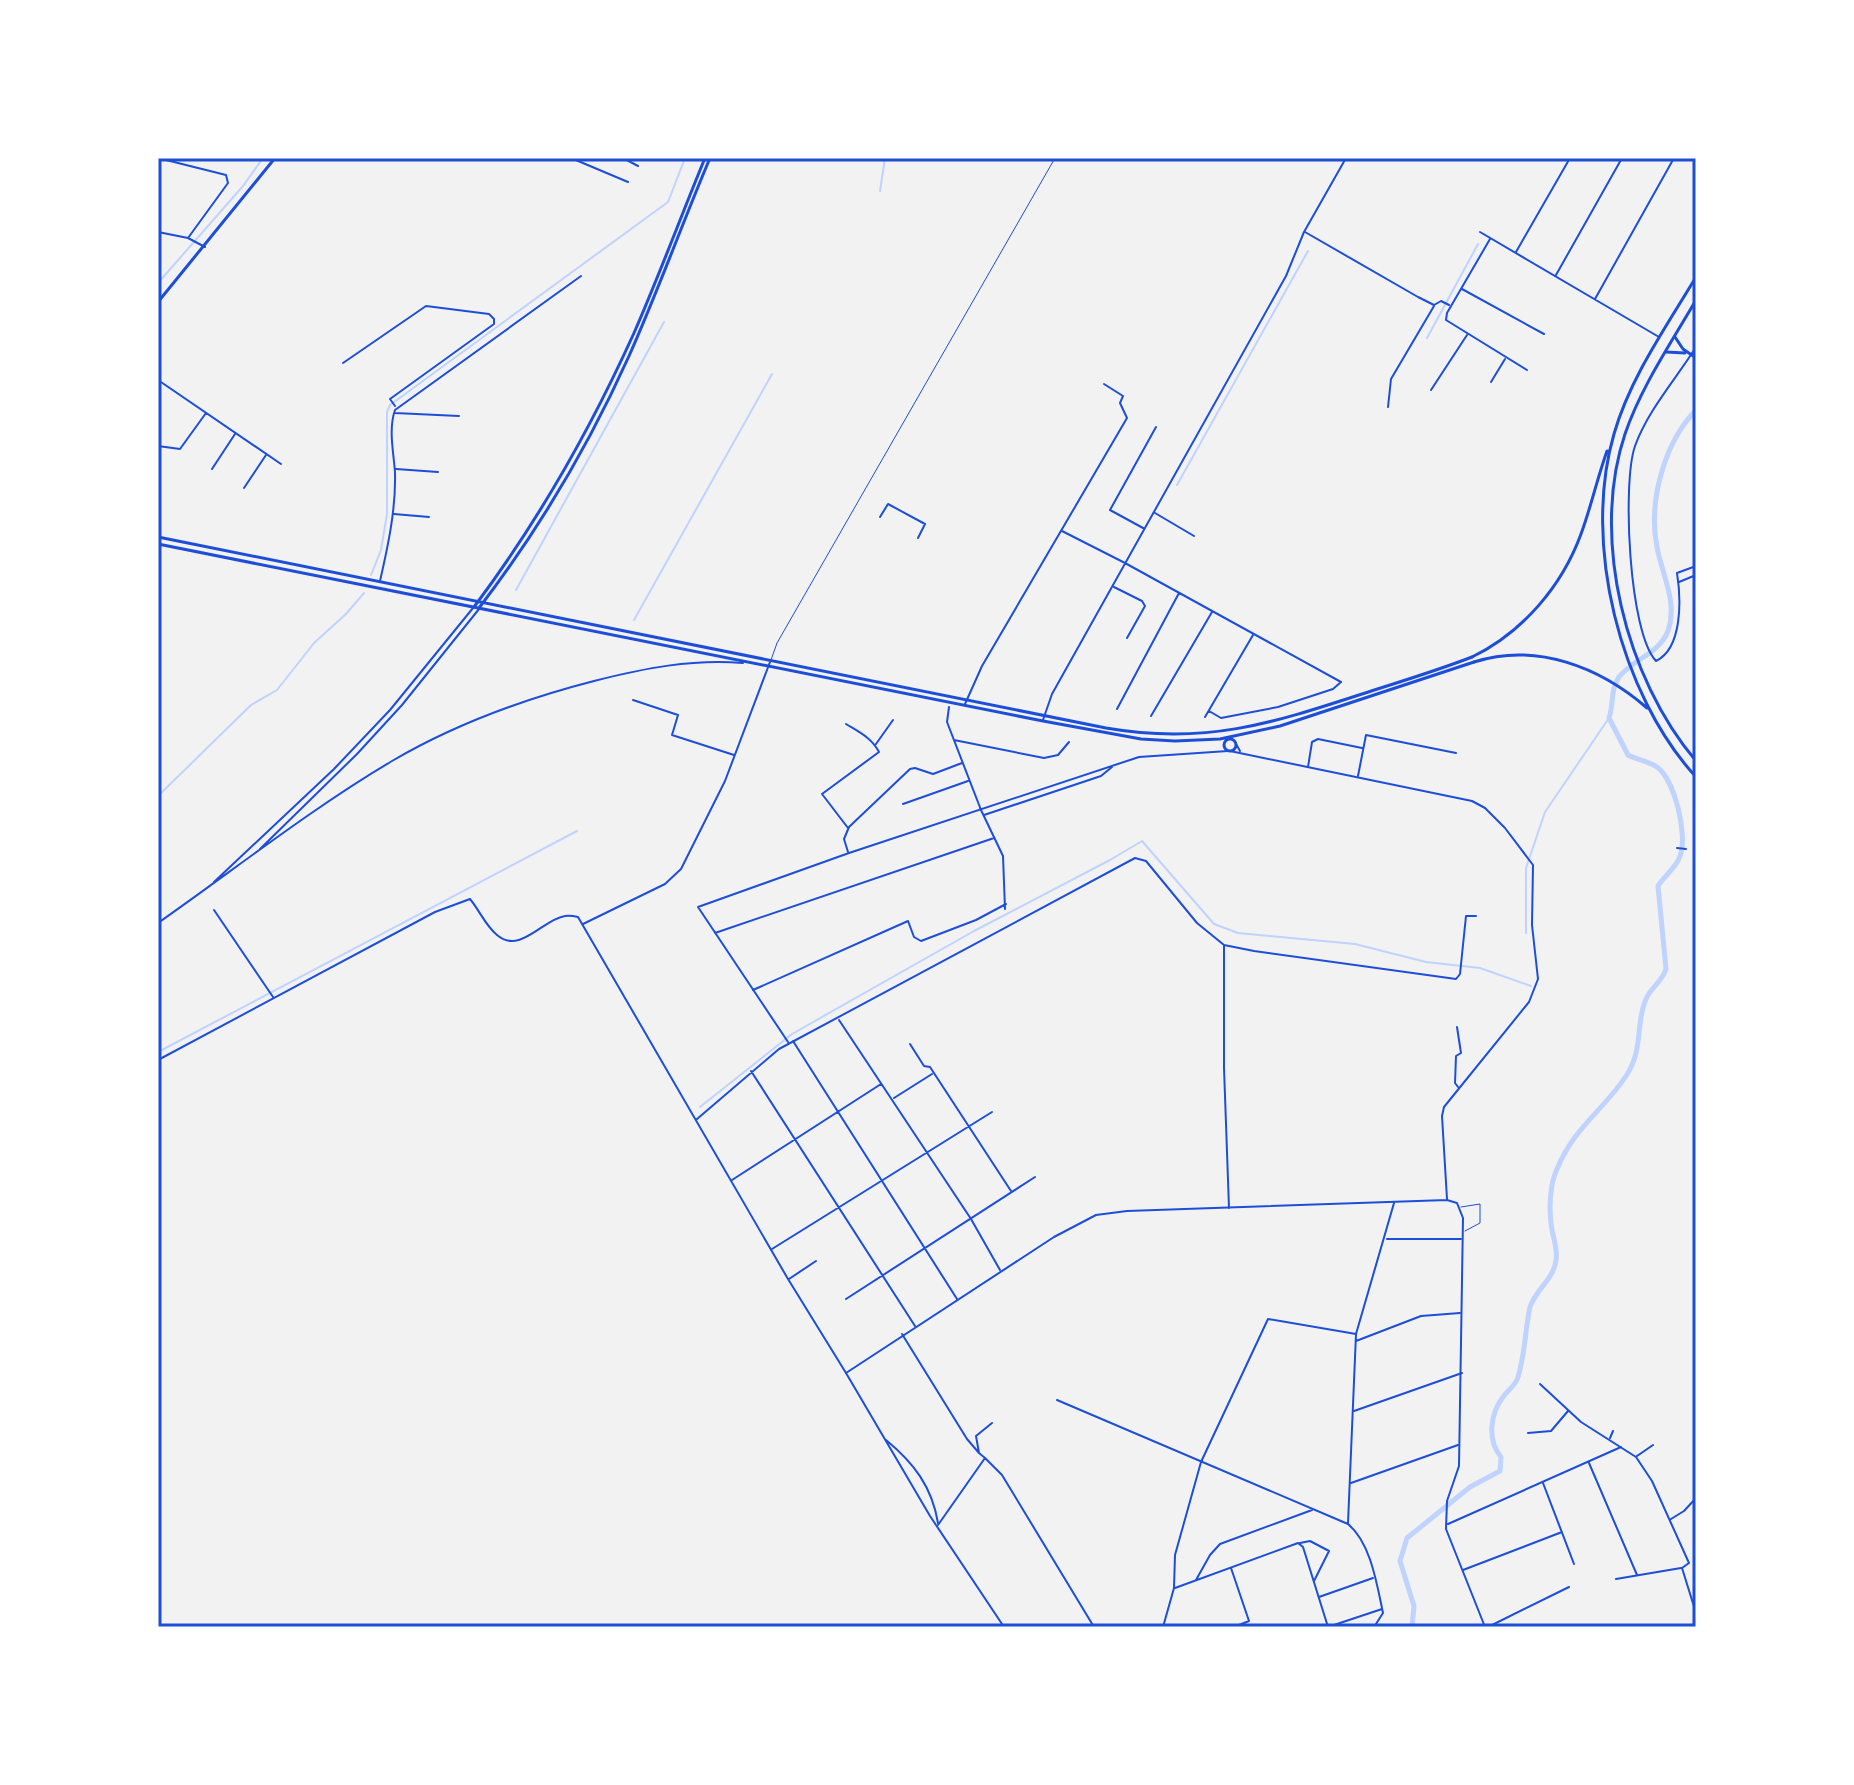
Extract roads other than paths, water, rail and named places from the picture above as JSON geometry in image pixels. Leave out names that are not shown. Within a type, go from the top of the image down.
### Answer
[{"type":"main road","points":[[158,302],[275,158]]},
{"type":"main road","points":[[474,607],[543,506],[609,386],[708,158]]},
{"type":"main road","points":[[479,608],[547,510],[603,407],[653,301],[708,158]]},
{"type":"main road","points":[[158,537],[1141,739],[1230,739],[1296,721],[1473,659],[1527,617],[1561,575],[1580,538],[1614,433],[1635,383],[1696,277]]},
{"type":"main road","points":[[1696,300],[1629,424],[1619,453],[1613,492],[1612,534],[1615,565],[1637,657],[1663,717],[1696,761]]},
{"type":"main road","points":[[1675,337],[1696,358]]},
{"type":"main road","points":[[1666,352],[1678,351],[1691,355]]},
{"type":"main road","points":[[1614,433],[1604,484],[1602,536],[1610,590],[1630,663],[1649,711],[1696,777]]},
{"type":"main road","points":[[164,538],[160,544],[721,657],[769,664]]},
{"type":"main road","points":[[1043,718],[1137,733],[1180,736],[1220,733],[1294,716],[1473,659],[1501,656],[1543,657],[1570,663],[1611,681],[1649,711]]},
{"type":"main road","points":[[1224,745],[1238,730]]},
{"type":"main road","points":[[1220,733],[1236,744]]},
{"type":"main road","points":[[1220,739],[1230,751],[1235,749],[1240,736]]},
{"type":"street","points":[[158,158],[226,175],[228,179],[188,238]]},
{"type":"street","points":[[571,158],[628,182]]},
{"type":"street","points":[[623,158],[638,166]]},
{"type":"street","points":[[1043,718],[1052,694],[1286,276],[1304,232],[1346,158]]},
{"type":"street","points":[[1516,253],[1570,158]]},
{"type":"street","points":[[1555,276],[1622,158]]},
{"type":"street","points":[[1595,299],[1674,158]]},
{"type":"street","points":[[158,232],[188,238],[205,247]]},
{"type":"street","points":[[1304,232],[1434,305]]},
{"type":"street","points":[[1480,232],[1660,337]]},
{"type":"street","points":[[1491,238],[1451,306],[1446,316],[1447,322],[1527,370]]},
{"type":"street","points":[[379,582],[394,514],[393,413],[581,276]]},
{"type":"street","points":[[1461,288],[1544,334]]},
{"type":"street","points":[[1388,407],[1391,379],[1434,305],[1441,301],[1451,306]]},
{"type":"street","points":[[343,363],[426,306],[489,314],[494,319],[494,324],[390,399],[397,408]]},
{"type":"street","points":[[1431,390],[1467,334]]},
{"type":"street","points":[[1696,347],[1644,426],[1634,447],[1629,471],[1634,586],[1646,647],[1657,660],[1664,657],[1673,638],[1677,619],[1677,573],[1696,566]]},
{"type":"street","points":[[1491,382],[1506,358]]},
{"type":"street","points":[[158,380],[281,464]]},
{"type":"street","points":[[965,703],[982,666],[1127,418],[1120,403],[1123,396],[1104,384]]},
{"type":"street","points":[[158,446],[180,449],[206,412]]},
{"type":"street","points":[[393,413],[459,416]]},
{"type":"street","points":[[1144,529],[1110,510],[1156,427]]},
{"type":"street","points":[[212,469],[236,433]]},
{"type":"street","points":[[244,488],[267,454]]},
{"type":"street","points":[[395,469],[438,472]]},
{"type":"street","points":[[880,517],[888,504],[925,524],[918,538]]},
{"type":"street","points":[[1154,512],[1194,536]]},
{"type":"street","points":[[394,514],[429,517]]},
{"type":"street","points":[[1062,531],[1341,682],[1333,689],[1278,707],[1221,718],[1209,711]]},
{"type":"street","points":[[1678,582],[1696,575]]},
{"type":"street","points":[[1113,586],[1142,601],[1145,606],[1127,638]]},
{"type":"street","points":[[1117,709],[1179,592]]},
{"type":"street","points":[[209,888],[334,769],[390,710],[474,607]]},
{"type":"street","points":[[253,856],[377,732],[427,675],[479,608]]},
{"type":"street","points":[[1151,716],[1213,611]]},
{"type":"street","points":[[1205,717],[1254,634]]},
{"type":"street","points":[[158,923],[394,760],[449,731],[555,692],[645,668],[699,661],[752,663]]},
{"type":"street","points":[[583,924],[665,884],[674,876],[705,822],[735,755],[769,664]]},
{"type":"street","points":[[633,700],[678,715],[672,735],[735,755]]},
{"type":"street","points":[[949,707],[947,722],[953,740],[1004,862],[1005,909]]},
{"type":"street","points":[[875,745],[893,720]]},
{"type":"street","points":[[846,724],[875,745],[878,755],[822,794],[848,829]]},
{"type":"street","points":[[1358,776],[1366,735],[1456,753]]},
{"type":"street","points":[[1308,767],[1312,742],[1318,739],[1363,748]]},
{"type":"street","points":[[953,740],[1044,758],[1058,755],[1069,742]]},
{"type":"street","points":[[1236,744],[1244,754]]},
{"type":"street","points":[[1217,751],[1224,745]]},
{"type":"street","points":[[957,1299],[839,1111],[752,990],[698,907],[849,853],[1139,757],[1230,751],[1476,803],[1505,828],[1531,859],[1534,867],[1532,925],[1538,975],[1536,991],[1442,1111],[1447,1200]]},
{"type":"street","points":[[849,853],[844,839],[848,829],[910,769],[933,774],[962,763]]},
{"type":"street","points":[[983,815],[1101,776],[1115,765]]},
{"type":"street","points":[[903,804],[969,780]]},
{"type":"street","points":[[715,933],[994,838]]},
{"type":"street","points":[[1677,848],[1686,849]]},
{"type":"street","points":[[696,1120],[751,1071],[791,1042],[1139,857],[1146,861],[1197,923],[1224,945],[1456,979],[1460,973],[1466,916],[1476,916]]},
{"type":"street","points":[[158,1060],[435,912],[470,899],[487,926],[508,941],[519,941],[564,916],[578,917],[930,1516],[1004,1627]]},
{"type":"street","points":[[752,990],[908,921],[914,937],[921,941],[976,920],[1006,904]]},
{"type":"street","points":[[214,910],[273,997]]},
{"type":"street","points":[[1224,945],[1224,1082],[1229,1208]]},
{"type":"street","points":[[838,1018],[971,1219],[1001,1271]]},
{"type":"street","points":[[1457,1027],[1461,1053],[1456,1056],[1455,1083],[1458,1088]]},
{"type":"street","points":[[910,1044],[924,1066],[930,1067],[1012,1192]]},
{"type":"street","points":[[751,1071],[915,1326]]},
{"type":"street","points":[[892,1099],[933,1073]]},
{"type":"street","points":[[732,1180],[882,1084]]},
{"type":"street","points":[[771,1249],[992,1112]]},
{"type":"street","points":[[846,1299],[1035,1177]]},
{"type":"street","points":[[846,1373],[1054,1237],[1096,1215],[1127,1211],[1447,1200],[1461,1207],[1463,1233],[1459,1466],[1447,1501],[1446,1529],[1486,1627],[1569,1587]]},
{"type":"street","points":[[1348,1524],[1356,1334],[1394,1203]]},
{"type":"street","points":[[1385,1239],[1461,1239]]},
{"type":"street","points":[[788,1279],[816,1261]]},
{"type":"street","points":[[1355,1342],[1421,1316],[1462,1313]]},
{"type":"street","points":[[1163,1627],[1174,1588],[1175,1555],[1201,1462],[1268,1319],[1356,1334]]},
{"type":"street","points":[[902,1334],[967,1439],[1002,1475],[1094,1627]]},
{"type":"street","points":[[1353,1412],[1462,1373]]},
{"type":"street","points":[[1540,1384],[1581,1422],[1636,1457],[1652,1481],[1689,1563]]},
{"type":"street","points":[[1057,1400],[1348,1524],[1359,1533],[1382,1609],[1383,1613],[1374,1627]]},
{"type":"street","points":[[1528,1433],[1551,1431],[1568,1410]]},
{"type":"street","points":[[979,1453],[976,1436],[992,1423]]},
{"type":"street","points":[[1609,1439],[1613,1431]]},
{"type":"street","points":[[885,1439],[915,1466],[930,1492],[938,1525]]},
{"type":"street","points":[[1350,1483],[1459,1445]]},
{"type":"street","points":[[1636,1457],[1653,1445]]},
{"type":"street","points":[[1448,1524],[1622,1447]]},
{"type":"street","points":[[938,1525],[985,1458]]},
{"type":"street","points":[[1589,1462],[1637,1575]]},
{"type":"street","points":[[1543,1482],[1574,1564]]},
{"type":"street","points":[[1670,1519],[1684,1511],[1696,1498]]},
{"type":"street","points":[[1196,1580],[1220,1544],[1313,1509]]},
{"type":"street","points":[[1463,1570],[1562,1532]]},
{"type":"street","points":[[1174,1588],[1310,1541],[1329,1551],[1313,1582]]},
{"type":"street","points":[[1298,1543],[1303,1547],[1328,1627],[1382,1609]]},
{"type":"street","points":[[1616,1579],[1682,1568],[1696,1559]]},
{"type":"street","points":[[1231,1567],[1249,1621],[1234,1627]]},
{"type":"street","points":[[1682,1568],[1696,1613]]},
{"type":"street","points":[[1319,1598],[1374,1578]]},
{"type":"lane","points":[[769,664],[776,646],[1055,158]]},
{"type":"lane","points":[[1461,1207],[1480,1204],[1480,1223],[1463,1233]]},
{"type":"waterway","points":[[158,283],[243,186],[263,158]]},
{"type":"waterway","points":[[371,575],[381,550],[387,514],[387,412],[390,405],[668,202],[685,158]]},
{"type":"waterway","points":[[880,191],[885,158]]},
{"type":"waterway","points":[[1427,338],[1478,244]]},
{"type":"waterway","points":[[1177,485],[1308,251]]},
{"type":"waterway","points":[[516,590],[664,322]]},
{"type":"waterway","points":[[634,620],[772,374]]},
{"type":"waterway","points":[[1412,1627],[1414,1606],[1400,1561],[1407,1538],[1470,1487],[1500,1471],[1501,1457],[1492,1435],[1493,1419],[1503,1397],[1517,1380],[1530,1307],[1555,1267],[1550,1210],[1555,1175],[1572,1141],[1632,1066],[1646,999],[1666,969],[1658,886],[1680,856],[1681,822],[1674,796],[1663,774],[1654,765],[1628,755],[1609,718],[1614,687],[1619,677],[1659,645],[1668,631],[1670,599],[1655,530],[1657,493],[1667,456],[1696,410]]},
{"type":"waterway","points":[[158,796],[251,705],[277,690],[314,643],[364,593]]},
{"type":"waterway","points":[[1526,933],[1526,868],[1545,812],[1609,718]]},
{"type":"waterway","points":[[158,1052],[577,831]]},
{"type":"waterway","points":[[700,1107],[792,1034],[1142,841],[1214,924],[1238,933],[1355,944],[1426,962],[1480,968],[1531,986]]},
{"type":"waterway","points":[[158,1623],[160,1627]]}]
